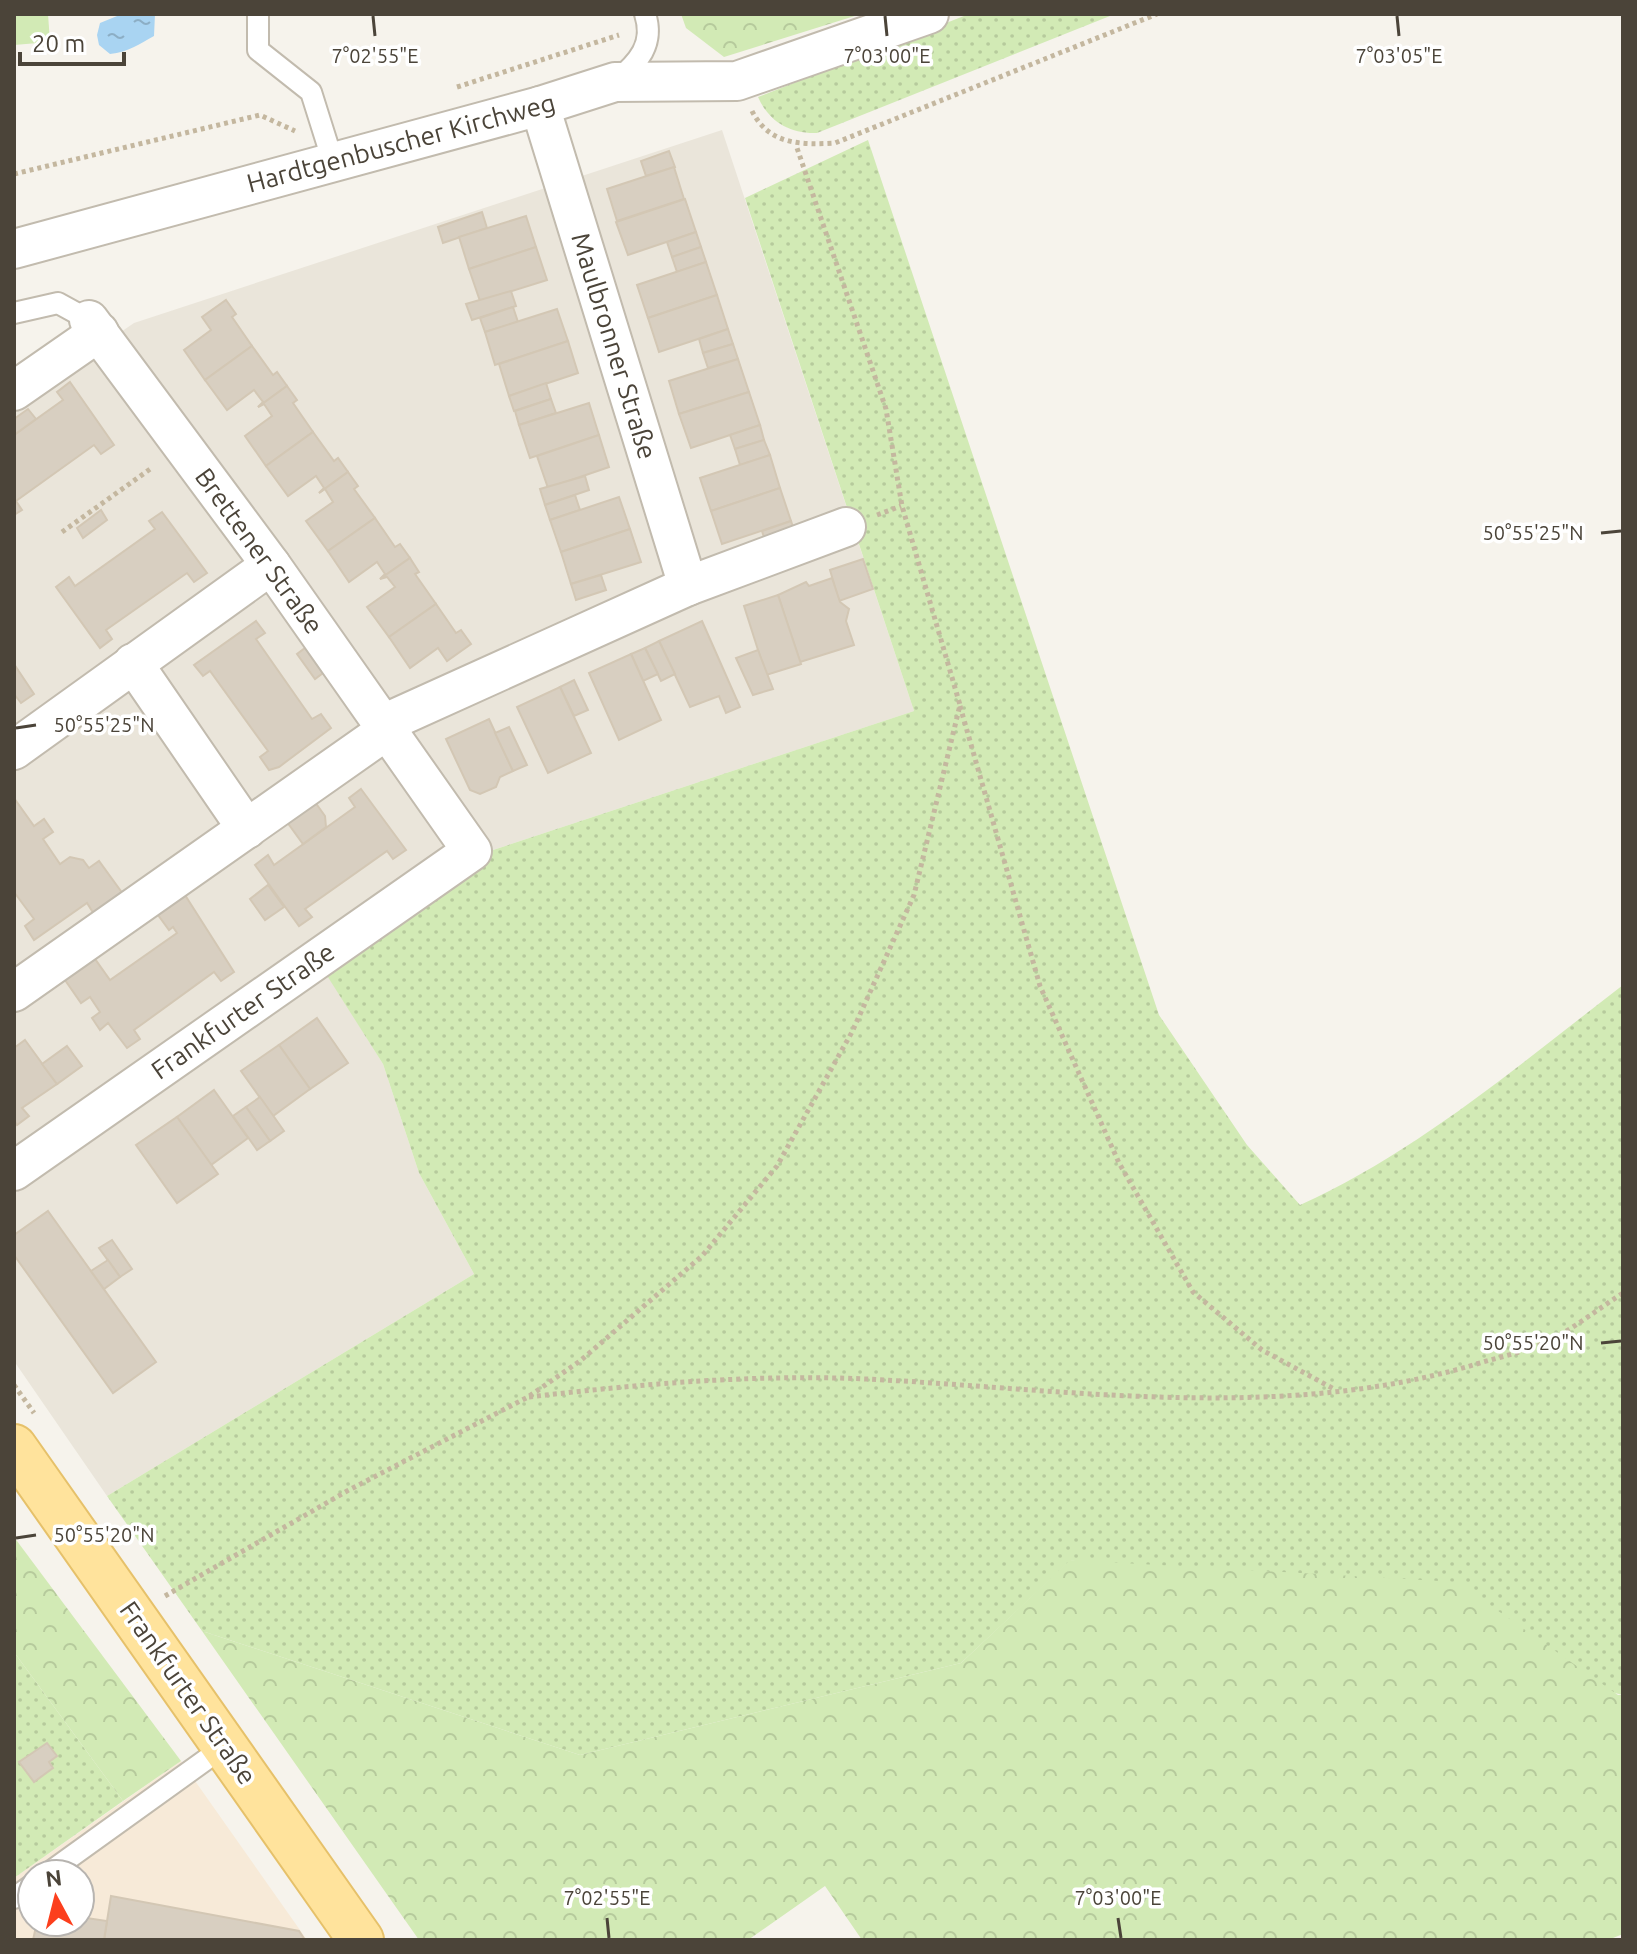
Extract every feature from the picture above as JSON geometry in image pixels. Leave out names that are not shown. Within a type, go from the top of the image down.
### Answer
[{"type":"main road","name":"Frankfurter Straße","points":[[14,1447],[361,1940]]},
{"type":"street","points":[[615,82],[737,81],[929,14]]},
{"type":"street","name":"Hardtgenbuscher Kirchweg","points":[[14,249],[540,106],[615,82]]},
{"type":"street","name":"Maulbronner Straße","points":[[540,106],[688,586]]},
{"type":"street","name":"Hardtgenbuscher Kirchweg","points":[[14,232],[108,224]]},
{"type":"street","points":[[14,391],[94,326]]},
{"type":"street","name":"Brettener Straße","points":[[94,326],[271,565],[472,851]]},
{"type":"street","points":[[14,992],[247,829],[385,727],[688,586],[846,527]]},
{"type":"street","points":[[14,750],[271,565]]},
{"type":"street","points":[[133,663],[247,829]]},
{"type":"street","name":"Frankfurter Straße","points":[[14,1171],[472,851]]},
{"type":"lane","points":[[258,14],[258,50],[311,92],[333,162]]},
{"type":"lane","name":"Hardtgenbuscher Kirchweg","points":[[615,82],[642,56],[648,41],[645,14]]},
{"type":"lane","name":"Brettener Straße","points":[[14,313],[58,303],[94,326]]},
{"type":"lane","points":[[69,1858],[225,1746]]},
{"type":"path","points":[[737,81],[759,125],[796,145],[835,143],[1157,14]]},
{"type":"path","points":[[796,145],[886,409],[902,506],[1040,986],[1119,1163],[1193,1292],[1262,1350],[1337,1391]]},
{"type":"path","points":[[62,532],[184,445]]},
{"type":"path","points":[[135,1618],[169,1593],[347,1491],[528,1397],[580,1361],[702,1256],[777,1166],[852,1032],[914,895],[960,705]]},
{"type":"path","points":[[528,1397],[666,1381],[847,1379],[1182,1397],[1263,1397],[1337,1391],[1436,1377],[1546,1342],[1623,1293]]},
{"type":"shaded area","points":[[722,130],[914,711],[490,851],[320,963],[383,1064],[419,1173],[474,1274],[107,1496],[14,1361],[14,405],[134,323]]},
{"type":"shaded area","points":[[181,1761],[307,1940],[14,1940],[16,1877],[16,1938],[96,1938],[96,1858],[43,1858]]},
{"type":"green space","points":[[14,14],[48,14],[50,42],[14,45]]},
{"type":"green space","points":[[681,14],[861,14],[724,57],[686,28]]},
{"type":"green space","points":[[969,14],[1115,14],[817,133],[782,125],[768,113],[758,97]]},
{"type":"green space","points":[[868,140],[1159,1015],[1247,1145],[1300,1205],[1386,1159],[1427,1132],[1623,985],[1623,1695],[1071,1560],[961,1663],[580,1755],[202,1631],[107,1496],[474,1274],[419,1173],[383,1064],[319,963],[490,851],[914,711],[745,198]]},
{"type":"green space","points":[[14,1537],[181,1761],[123,1801],[14,1652]]},
{"type":"green space","points":[[1070,1560],[1457,1582],[1618,1695],[1623,1695],[1623,1934],[1608,1940],[862,1940],[825,1886],[748,1940],[419,1940],[202,1631],[580,1755],[961,1663]]},
{"type":"green space","points":[[14,1652],[123,1801],[42,1858],[16,1858],[14,1878]]},
{"type":"water","points":[[122,14],[155,14],[154,36],[128,50],[110,54],[99,45],[97,35],[100,23]]},
{"type":"building","points":[[669,151],[675,167],[646,176],[641,161]]},
{"type":"building","points":[[674,167],[684,199],[617,221],[607,189]]},
{"type":"building","points":[[685,199],[696,232],[628,255],[616,222]]},
{"type":"building","points":[[482,212],[487,228],[443,243],[438,227]]},
{"type":"building","points":[[526,216],[536,247],[469,269],[459,237]]},
{"type":"building","points":[[696,232],[701,247],[672,257],[667,242]]},
{"type":"building","points":[[536,247],[547,280],[480,301],[469,269]]},
{"type":"building","points":[[701,247],[706,262],[677,272],[672,257]]},
{"type":"building","points":[[706,262],[717,295],[648,318],[637,285]]},
{"type":"building","points":[[511,291],[516,306],[472,320],[466,304]]},
{"type":"building","points":[[717,295],[728,329],[659,352],[648,318]]},
{"type":"building","points":[[226,300],[236,314],[232,317],[252,346],[205,380],[184,350],[211,330],[202,317]]},
{"type":"building","points":[[513,307],[518,322],[485,332],[480,318]]},
{"type":"building","points":[[557,309],[568,341],[495,365],[485,332]]},
{"type":"building","points":[[728,329],[733,344],[703,353],[699,339]]},
{"type":"building","points":[[568,341],[578,373],[509,396],[499,364]]},
{"type":"building","points":[[733,344],[738,359],[708,368],[703,353]]},
{"type":"building","points":[[252,346],[273,375],[277,372],[287,386],[258,407],[263,402],[254,390],[227,410],[205,380]]},
{"type":"building","points":[[738,359],[749,392],[679,414],[669,381]]},
{"type":"building","points":[[70,382],[114,445],[101,454],[94,445],[16,501],[22,510],[14,515],[14,435],[63,400],[57,392]]},
{"type":"building","points":[[546,383],[551,399],[514,411],[509,396]]},
{"type":"building","points":[[287,386],[297,400],[293,403],[313,432],[266,466],[245,436],[272,416],[264,404],[258,407]]},
{"type":"building","points":[[749,392],[760,425],[691,448],[679,414]]},
{"type":"building","points":[[551,399],[556,413],[519,425],[515,411]]},
{"type":"building","points":[[589,403],[599,435],[530,458],[519,425]]},
{"type":"building","points":[[28,409],[36,419],[14,435],[14,419]]},
{"type":"building","points":[[760,425],[764,440],[735,449],[730,435]]},
{"type":"building","points":[[313,432],[334,461],[338,458],[348,472],[319,493],[324,488],[316,476],[288,496],[266,466]]},
{"type":"building","points":[[599,435],[609,467],[548,488],[537,456]]},
{"type":"building","points":[[764,440],[770,455],[740,465],[735,449]]},
{"type":"building","points":[[770,455],[780,488],[711,511],[700,478]]},
{"type":"building","points":[[348,472],[358,486],[354,489],[375,518],[328,551],[306,521],[333,502],[325,489],[319,493]]},
{"type":"building","points":[[585,476],[589,490],[545,505],[540,489]]},
{"type":"building","points":[[780,488],[791,521],[722,544],[711,511]]},
{"type":"building","points":[[575,495],[580,510],[550,520],[545,505]]},
{"type":"building","points":[[619,497],[630,529],[561,552],[550,520]]},
{"type":"building","points":[[101,510],[107,520],[83,538],[77,528]]},
{"type":"building","points":[[162,512],[207,573],[194,582],[187,573],[106,630],[112,639],[100,648],[56,587],[69,577],[75,586],[155,529],[149,521]]},
{"type":"building","points":[[375,518],[395,547],[400,544],[410,558],[380,579],[385,574],[377,562],[349,582],[328,551]]},
{"type":"building","points":[[791,521],[796,536],[767,546],[762,531]]},
{"type":"building","points":[[630,529],[641,562],[571,584],[561,552]]},
{"type":"building","points":[[410,558],[419,572],[415,574],[436,604],[389,637],[367,607],[395,587],[387,577],[380,579]]},
{"type":"building","points":[[863,559],[873,589],[839,601],[830,570]]},
{"type":"building","points":[[601,575],[606,590],[576,600],[571,584]]},
{"type":"building","points":[[832,578],[840,602],[849,609],[846,621],[854,645],[800,662],[778,595],[806,582],[809,586]]},
{"type":"building","points":[[778,595],[801,664],[766,675],[744,606]]},
{"type":"building","points":[[436,604],[456,633],[461,630],[471,644],[447,661],[438,648],[410,668],[389,637]]},
{"type":"building","points":[[256,621],[265,633],[256,639],[312,719],[321,714],[331,728],[279,767],[269,770],[260,757],[268,751],[210,671],[203,676],[194,665]]},
{"type":"building","points":[[702,621],[740,707],[726,713],[719,696],[690,707],[659,641]]},
{"type":"building","points":[[659,641],[675,674],[661,681],[645,648]]},
{"type":"building","points":[[305,648],[323,673],[315,679],[297,654]]},
{"type":"building","points":[[645,648],[658,674],[643,681],[631,654]]},
{"type":"building","points":[[758,650],[773,689],[753,695],[736,658]]},
{"type":"building","points":[[631,654],[661,720],[619,740],[589,673]]},
{"type":"building","points":[[14,664],[34,694],[21,703],[14,694]]},
{"type":"building","points":[[574,680],[588,710],[574,716],[560,687]]},
{"type":"building","points":[[560,687],[591,753],[548,773],[517,707]]},
{"type":"building","points":[[489,719],[513,771],[500,777],[496,787],[480,794],[470,790],[446,739]]},
{"type":"building","points":[[509,727],[527,765],[513,771],[495,733]]},
{"type":"building","points":[[361,789],[406,850],[393,859],[387,851],[305,909],[312,917],[299,926],[255,865],[268,855],[274,865],[355,807],[349,798]]},
{"type":"building","points":[[14,798],[34,826],[44,819],[53,832],[43,839],[60,864],[70,857],[83,860],[89,868],[99,861],[123,894],[94,914],[87,903],[34,940],[25,926],[34,919],[14,892]]},
{"type":"building","points":[[315,802],[325,816],[326,827],[303,844],[287,822]]},
{"type":"building","points":[[268,885],[284,907],[265,920],[250,899]]},
{"type":"building","points":[[185,895],[234,972],[221,981],[214,972],[134,1030],[140,1039],[127,1048],[108,1023],[100,1030],[92,1018],[100,1012],[90,997],[81,1003],[65,980],[95,959],[110,980],[177,933],[173,927],[169,930],[158,915]]},
{"type":"building","points":[[317,1018],[348,1063],[310,1089],[279,1045]]},
{"type":"building","points":[[25,1040],[57,1084],[22,1108],[29,1116],[17,1125],[14,1120],[14,1048]]},
{"type":"building","points":[[279,1045],[310,1089],[273,1116],[241,1071]]},
{"type":"building","points":[[67,1046],[82,1066],[57,1084],[42,1064]]},
{"type":"building","points":[[214,1090],[248,1138],[211,1165],[177,1117]]},
{"type":"building","points":[[260,1097],[284,1131],[270,1141],[246,1107]]},
{"type":"building","points":[[246,1107],[270,1141],[257,1150],[233,1116]]},
{"type":"building","points":[[177,1117],[218,1174],[177,1203],[136,1145]]},
{"type":"building","points":[[48,1211],[156,1362],[113,1393],[14,1255],[14,1235]]},
{"type":"building","points":[[112,1240],[132,1269],[120,1277],[99,1248]]},
{"type":"building","points":[[108,1260],[120,1277],[104,1289],[91,1271]]},
{"type":"building","points":[[47,1743],[57,1756],[49,1762],[53,1768],[34,1782],[19,1762]]},
{"type":"building","points":[[111,1896],[299,1931],[305,1940],[104,1940]]},
{"type":"building","points":[[96,1919],[107,1921],[104,1940],[33,1940],[96,1938]]}]
